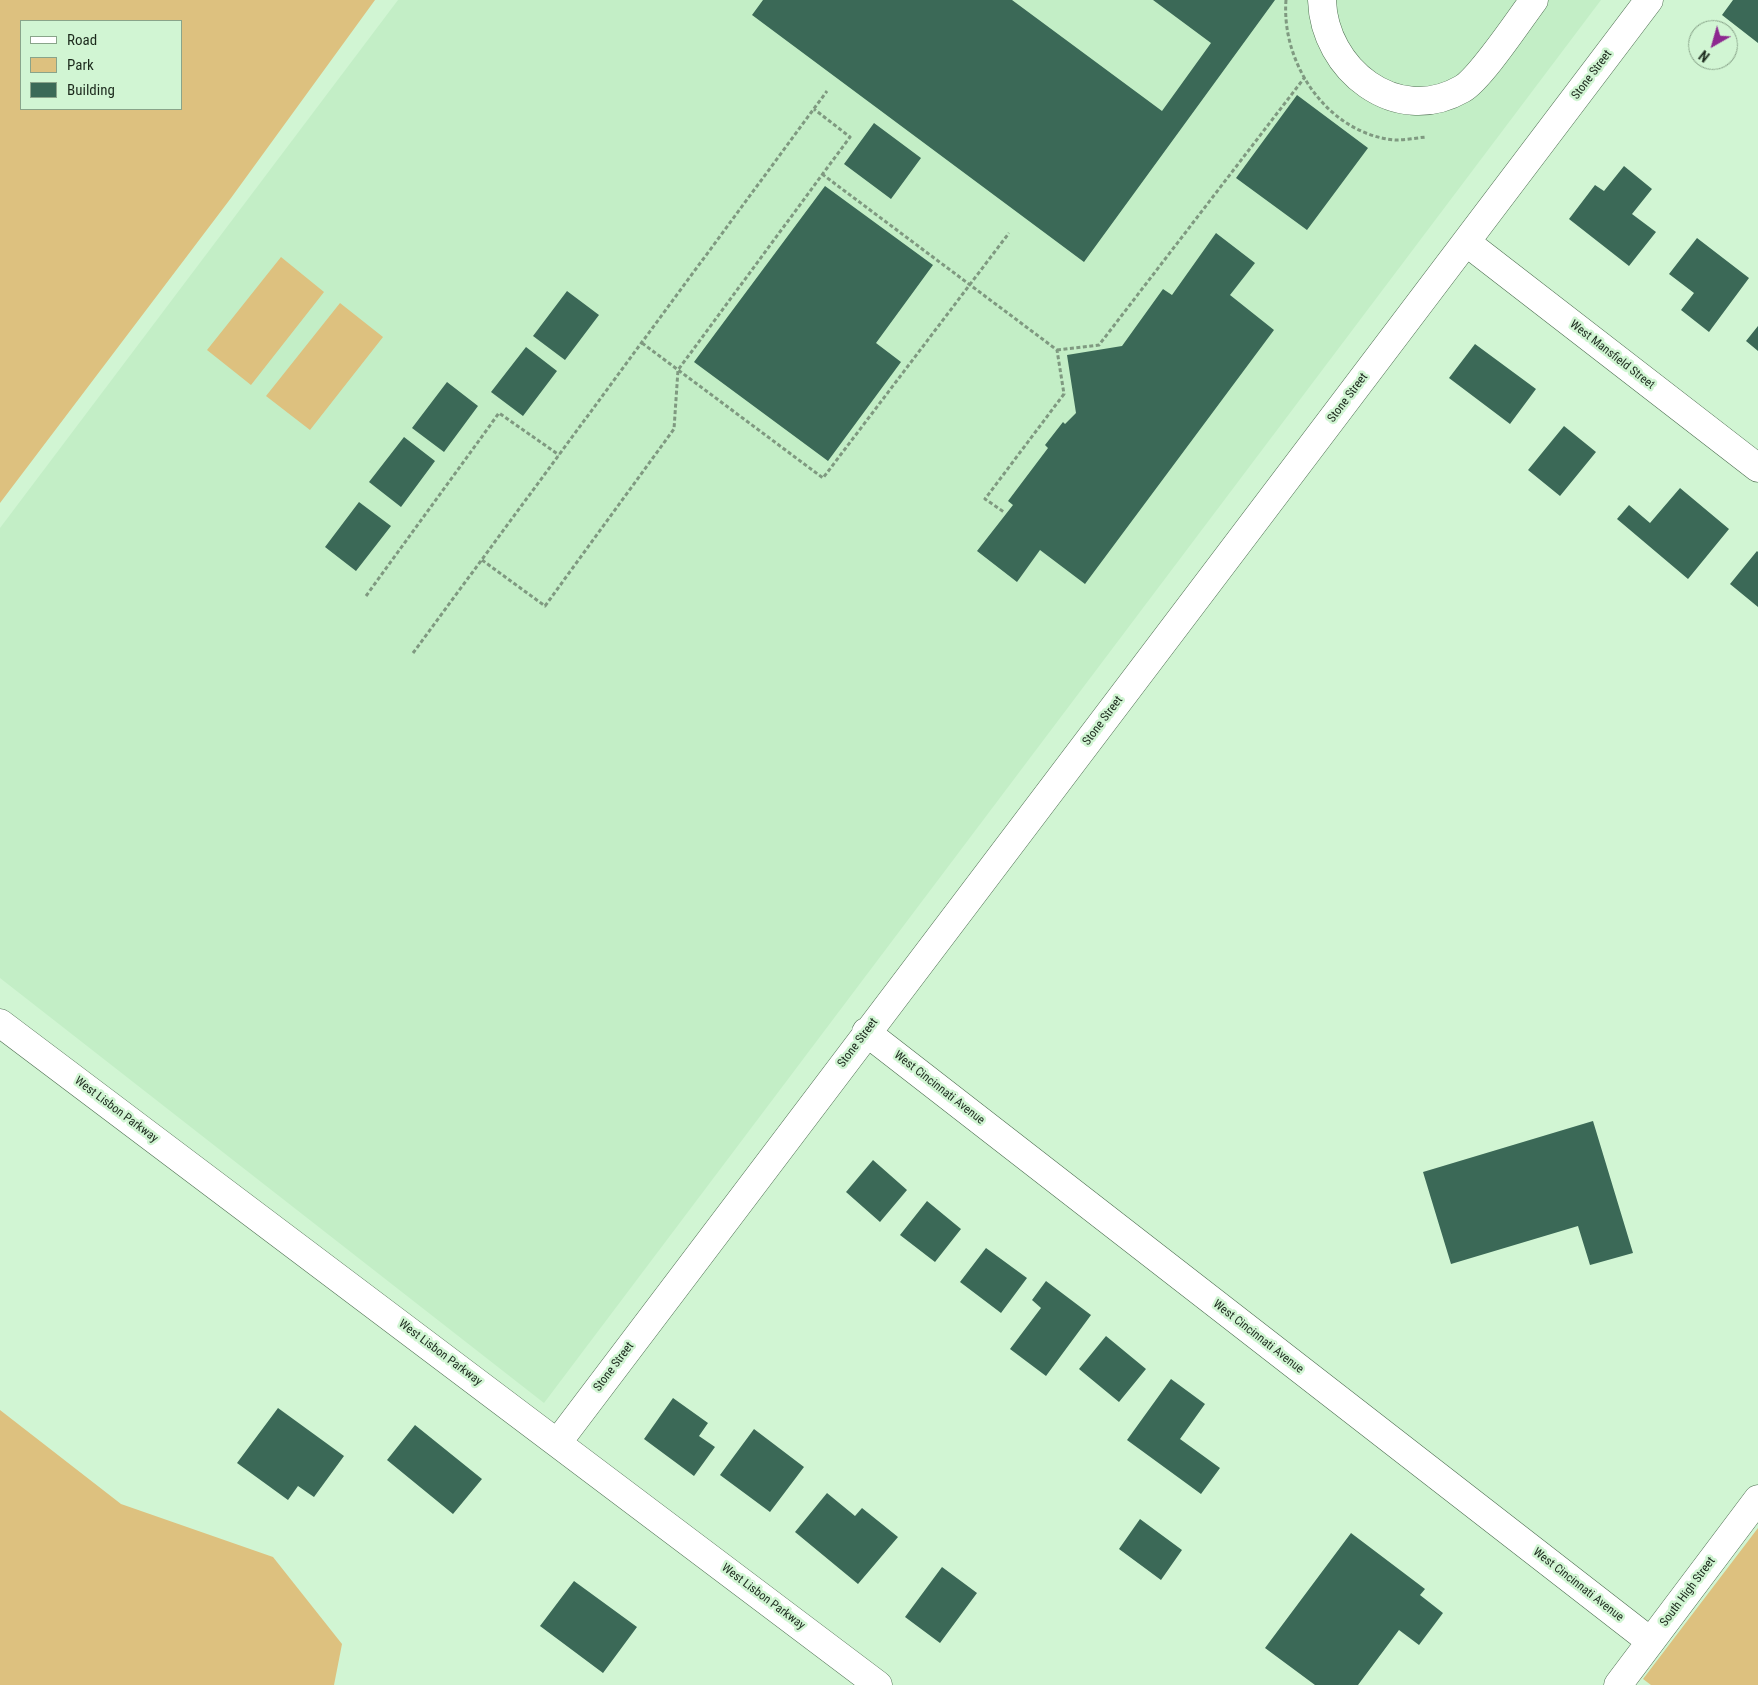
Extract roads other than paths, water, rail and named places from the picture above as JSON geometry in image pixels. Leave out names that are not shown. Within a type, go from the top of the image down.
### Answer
[{"type":"street","points":[[1322,0],[1322,12],[1328,36],[1338,56],[1354,76],[1390,96],[1406,100],[1426,101],[1463,89],[1496,51],[1534,0]]},
{"type":"street","name":"Stone Street","points":[[558,1442],[866,1032],[1649,0]]},
{"type":"street","name":"West Mansfield Street","points":[[1466,242],[1758,468]]},
{"type":"street","name":"West Lisbon Parkway","points":[[0,1023],[878,1685]]},
{"type":"street","name":"West Cincinnati Avenue","points":[[866,1032],[1650,1641]]},
{"type":"street","name":"South High Street","points":[[1618,1685],[1758,1499]]}]
